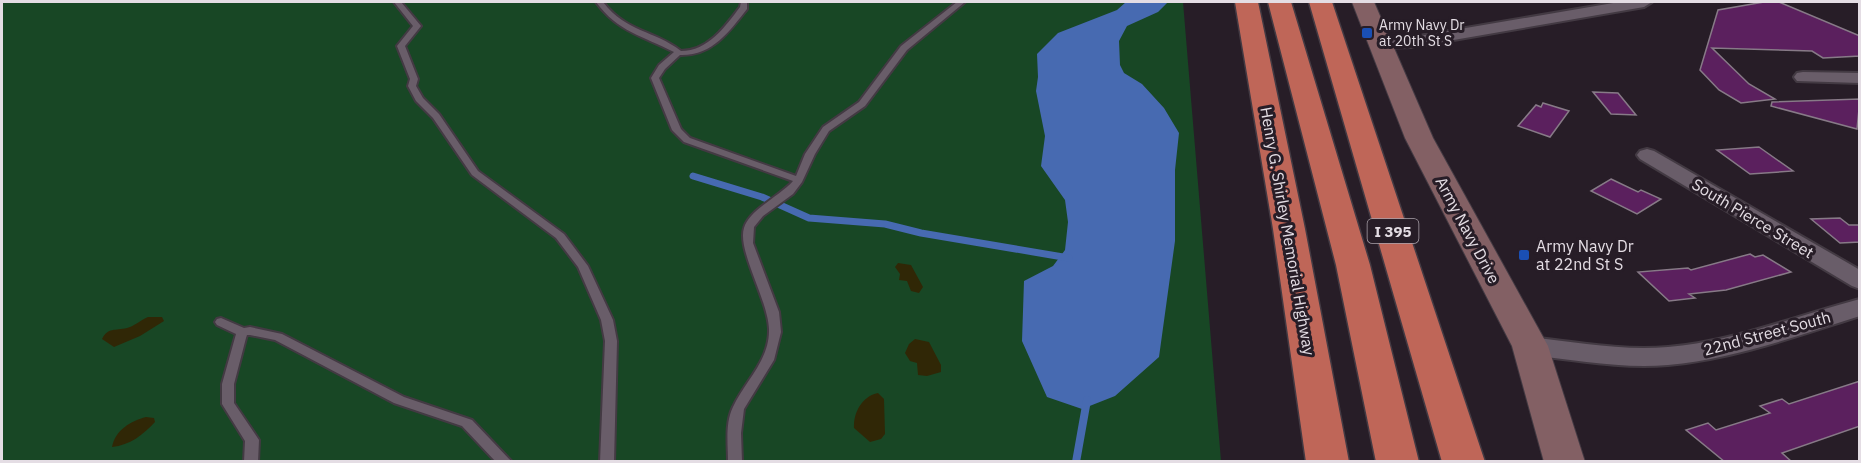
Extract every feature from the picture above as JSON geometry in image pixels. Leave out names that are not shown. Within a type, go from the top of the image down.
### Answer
[{"type":"highway","name":"Henry G. Shirley Memorial Highway","points":[[1246,2],[1291,241],[1328,462]]},
{"type":"highway","points":[[1279,2],[1353,265],[1398,462]]},
{"type":"highway","name":"I 395","points":[[1320,2],[1464,462]]},
{"type":"street","name":"Army Navy Drive","points":[[1363,2],[1419,138],[1530,346],[1565,462]]},
{"type":"street","points":[[1382,44],[1413,42],[1644,2]]},
{"type":"street","points":[[1803,76],[1860,78]]},
{"type":"street","name":"South Pierce Street","points":[[1647,155],[1860,281]]},
{"type":"street","name":"22nd Street South","points":[[1530,346],[1641,357],[1704,351],[1800,326],[1860,307]]},
{"type":"lane","points":[[397,2],[417,26],[401,46],[414,79],[412,86],[419,99],[436,116],[475,173],[560,236],[583,266],[607,320],[611,341],[607,462]]},
{"type":"lane","points":[[600,2],[622,27],[658,39],[678,53],[693,54],[712,43],[742,10],[744,2]]},
{"type":"lane","points":[[735,462],[734,433],[738,409],[768,360],[775,332],[773,312],[748,243],[749,227],[759,214],[789,192],[799,180],[810,153],[826,129],[862,104],[904,48],[961,2]]},
{"type":"lane","points":[[678,53],[662,67],[656,78],[677,130],[687,140],[702,147],[799,180]]},
{"type":"lane","points":[[221,322],[243,332],[250,331],[278,337],[399,400],[467,423],[505,462]]},
{"type":"lane","points":[[243,332],[228,384],[228,404],[252,440],[251,462]]},
{"type":"green space","points":[[2,2],[1183,2],[1221,461],[2,461]]},
{"type":"sand","points":[[898,263],[911,265],[923,287],[919,293],[911,291],[907,281],[899,280],[900,274],[895,267]]},
{"type":"sand","points":[[148,317],[162,317],[164,321],[140,336],[114,347],[102,339],[109,331],[129,327]]},
{"type":"sand","points":[[915,339],[929,342],[941,365],[941,372],[927,376],[918,375],[917,363],[910,361],[905,353],[909,344]]},
{"type":"sand","points":[[878,393],[884,399],[885,434],[881,439],[870,442],[854,428],[854,422],[863,401]]},
{"type":"sand","points":[[146,417],[154,418],[155,422],[146,431],[130,442],[112,447],[120,431]]},
{"type":"water","points":[[1126,2],[1168,2],[1158,12],[1127,26],[1119,41],[1120,65],[1124,73],[1142,84],[1164,108],[1179,133],[1175,170],[1175,241],[1159,357],[1115,396],[1082,409],[1047,397],[1022,341],[1024,281],[1053,266],[1065,250],[1068,222],[1065,200],[1041,166],[1045,136],[1036,91],[1037,54],[1058,33],[1117,10]]},
{"type":"building","points":[[1764,2],[1779,2],[1860,36],[1860,56],[1823,58],[1812,51],[1712,48],[1749,84],[1775,99],[1741,103],[1719,90],[1700,70],[1718,10]]},
{"type":"building","points":[[1593,92],[1618,93],[1636,115],[1611,114]]},
{"type":"building","points":[[1860,99],[1857,129],[1771,106],[1772,102]]},
{"type":"building","points":[[1543,103],[1569,111],[1550,137],[1518,126],[1536,105],[1541,107]]},
{"type":"building","points":[[1759,147],[1793,171],[1750,174],[1717,150]]},
{"type":"building","points":[[1611,179],[1638,192],[1641,190],[1661,199],[1637,214],[1591,191]]},
{"type":"building","points":[[1840,218],[1849,225],[1860,225],[1860,242],[1840,243],[1811,219]]},
{"type":"building","points":[[1750,254],[1755,257],[1763,255],[1791,272],[1726,290],[1689,294],[1695,298],[1669,301],[1638,272],[1688,268],[1691,270]]},
{"type":"building","points":[[1860,381],[1860,426],[1782,453],[1792,462],[1725,462],[1686,430],[1708,423],[1716,430],[1770,413],[1760,406],[1782,399],[1789,404]]},
{"type":"waterway","points":[[693,176],[762,197],[809,218],[885,224],[921,233],[1069,258]]},
{"type":"waterway","points":[[1076,462],[1087,400]]},
{"type":"place","name":"Army Navy Dr at 20th St S","points":[[1367,33]]},
{"type":"place","name":"Army Navy Dr at 22nd St S","points":[[1524,255]]}]
